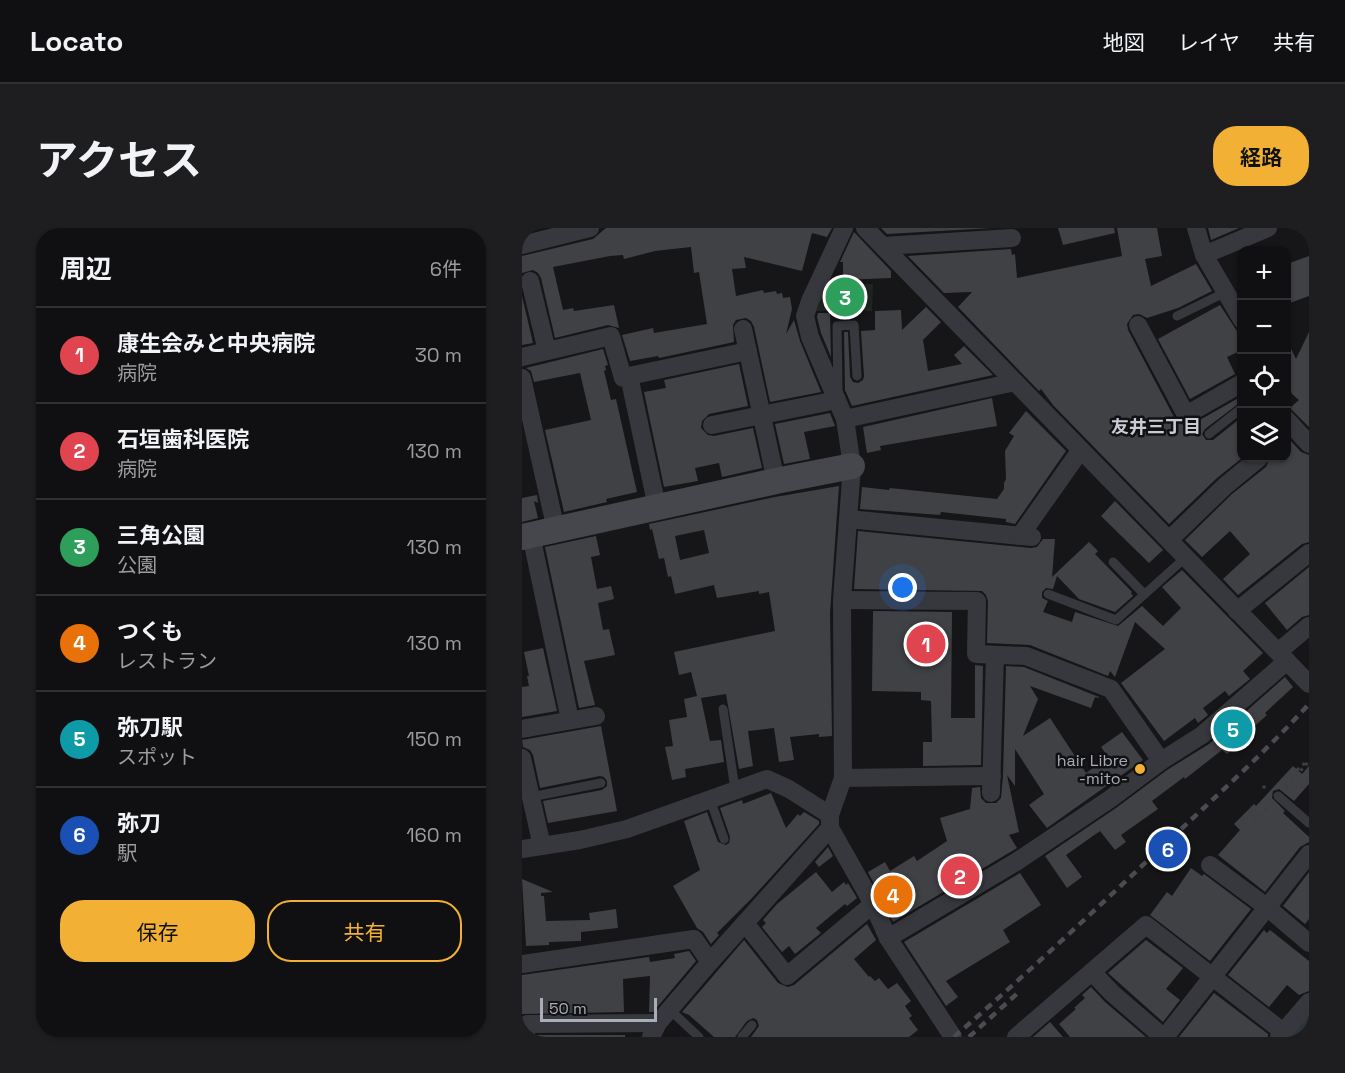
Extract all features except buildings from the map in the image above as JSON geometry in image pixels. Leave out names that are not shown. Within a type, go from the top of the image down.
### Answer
[{"type":"street","points":[[522,245],[590,228]]},
{"type":"street","points":[[525,1035],[527,1023],[659,1023],[830,821],[843,778],[842,600],[852,466],[845,419],[810,337],[806,316],[810,301],[844,228]]},
{"type":"street","points":[[865,228],[1309,684]]},
{"type":"street","points":[[1196,228],[1204,255],[1237,311]]},
{"type":"street","points":[[1204,255],[1268,228]]},
{"type":"street","points":[[883,246],[1012,238]]},
{"type":"street","points":[[530,281],[547,351]]},
{"type":"street","points":[[1138,325],[1186,415],[1237,386]]},
{"type":"street","points":[[743,329],[776,481]]},
{"type":"street","points":[[522,357],[611,336],[623,378],[748,351]]},
{"type":"street","points":[[629,376],[657,507]]},
{"type":"street","points":[[522,378],[556,530]]},
{"type":"street","points":[[845,419],[1015,382]]},
{"type":"street","points":[[712,424],[837,400]]},
{"type":"street","points":[[848,519],[1026,536],[1080,450]]},
{"type":"street","points":[[1169,540],[1225,486],[1254,462]]},
{"type":"street","points":[[570,720],[526,536],[852,466]]},
{"type":"street","points":[[1238,610],[1309,553]]},
{"type":"street","points":[[842,600],[977,601],[976,654],[1026,656],[1111,689],[1161,761]]},
{"type":"street","points":[[888,938],[1016,862],[1202,735],[1283,656],[1309,626]]},
{"type":"street","points":[[843,778],[992,785],[995,655]]},
{"type":"street","points":[[522,729],[596,716]]},
{"type":"street","points":[[523,768],[542,846]]},
{"type":"street","points":[[522,849],[580,840],[627,829],[767,779],[789,789],[830,821],[888,938],[953,1037]]},
{"type":"street","points":[[1093,973],[1112,993],[1164,1037],[1309,854]]},
{"type":"street","points":[[1210,865],[1268,908],[1309,943]]},
{"type":"street","points":[[745,923],[787,976],[873,904]]},
{"type":"street","points":[[1016,1037],[1146,925],[1213,976],[1281,1034],[1309,1002]]},
{"type":"street","points":[[522,964],[694,939],[710,962]]},
{"type":"lane","points":[[1178,316],[1226,292]]},
{"type":"lane","points":[[837,400],[837,326],[854,326],[857,376]]},
{"type":"lane","points":[[1209,434],[1237,412]]},
{"type":"lane","points":[[1048,594],[1116,620],[1186,557]]},
{"type":"lane","points":[[1113,562],[1144,594]]},
{"type":"lane","points":[[723,709],[735,789]]},
{"type":"lane","points":[[531,797],[601,783]]},
{"type":"lane","points":[[1278,796],[1309,823]]},
{"type":"lane","points":[[710,799],[724,839]]},
{"type":"lane","points":[[659,1023],[699,1037]]},
{"type":"lane","points":[[742,1037],[752,1025]]},
{"type":"path","points":[[1297,770],[1309,760]]},
{"type":"shaded area","points":[[822,284],[873,284],[872,311],[815,311]]},
{"type":"waterway","points":[[1290,1037],[1309,1017]]},
{"type":"railway","points":[[954,1037],[1068,935],[1212,800],[1309,704]]},
{"type":"railway","points":[[969,1037],[1020,991]]},
{"type":"place","name":"三角公園","points":[[845,297]]},
{"type":"place","name":"康生会みと中央病院","points":[[926,644]]},
{"type":"place","name":"弥刀駅","points":[[1233,729]]},
{"type":"place","name":"hair Libre -mito-","points":[[1140,769]]},
{"type":"place","name":"弥刀","points":[[1168,849]]},
{"type":"place","name":"石垣歯科医院","points":[[960,876]]},
{"type":"place","name":"つくも","points":[[893,895]]},
{"type":"district","name":"友井三丁目","points":[[1156,427]]}]
